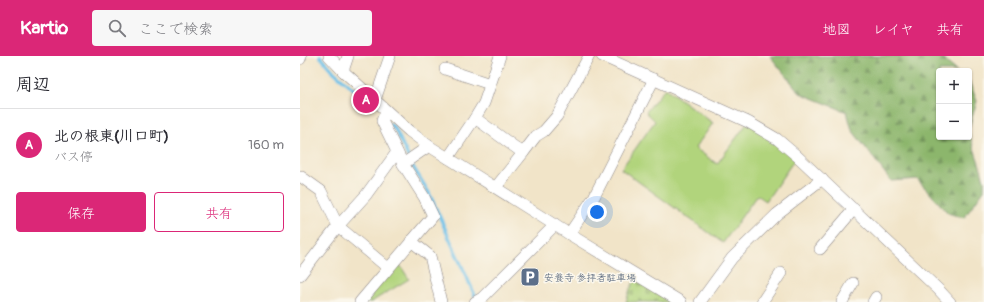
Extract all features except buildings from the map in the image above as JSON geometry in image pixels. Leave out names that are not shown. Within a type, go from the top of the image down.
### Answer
[{"type":"street","points":[[329,56],[343,71],[409,131],[429,146],[568,234],[681,302]]},
{"type":"street","points":[[343,71],[348,56]]},
{"type":"street","points":[[375,100],[390,56]]},
{"type":"street","points":[[448,158],[484,103],[500,56]]},
{"type":"street","points":[[496,187],[536,136],[544,131],[557,116],[589,56]]},
{"type":"street","points":[[602,56],[748,122],[777,139],[854,209],[950,302]]},
{"type":"street","points":[[445,69],[490,84]]},
{"type":"street","points":[[568,234],[594,197],[654,79]]},
{"type":"street","points":[[360,302],[433,216],[407,161],[397,152],[382,122],[383,118],[388,112]]},
{"type":"street","points":[[475,118],[523,153]]},
{"type":"street","points":[[407,161],[429,146]]},
{"type":"street","points":[[300,275],[338,226],[366,195],[397,152]]},
{"type":"street","points":[[300,176],[321,191],[338,226],[388,268]]},
{"type":"street","points":[[700,302],[732,258],[777,214],[822,179]]},
{"type":"street","points":[[820,249],[854,209]]},
{"type":"street","points":[[478,301],[556,225]]},
{"type":"street","points":[[411,241],[430,256],[441,302]]},
{"type":"street","points":[[762,302],[781,273]]},
{"type":"street","points":[[842,302],[853,283]]},
{"type":"green space","points":[[770,56],[939,56],[953,68],[936,68],[936,140],[971,140],[981,169],[984,181],[984,190],[964,218],[948,213],[917,179],[891,181],[852,130],[847,112],[800,93]]},
{"type":"green space","points":[[665,88],[713,123],[695,148],[717,164],[748,122],[797,156],[766,201],[757,195],[723,243],[621,169],[655,121],[646,112]]},
{"type":"green space","points":[[972,88],[977,101],[972,118]]},
{"type":"green space","points":[[396,259],[409,279],[371,302],[360,302]]},
{"type":"green space","points":[[635,280],[671,302],[626,302],[630,289]]},
{"type":"waterway","points":[[320,56],[334,72],[364,98]]},
{"type":"waterway","points":[[390,124],[395,129],[413,167],[429,193],[477,300]]},
{"type":"place","name":"北の根東(川口町)","points":[[366,100]]},
{"type":"place","name":"安養寺 参拝者駐車場","points":[[530,277]]}]
